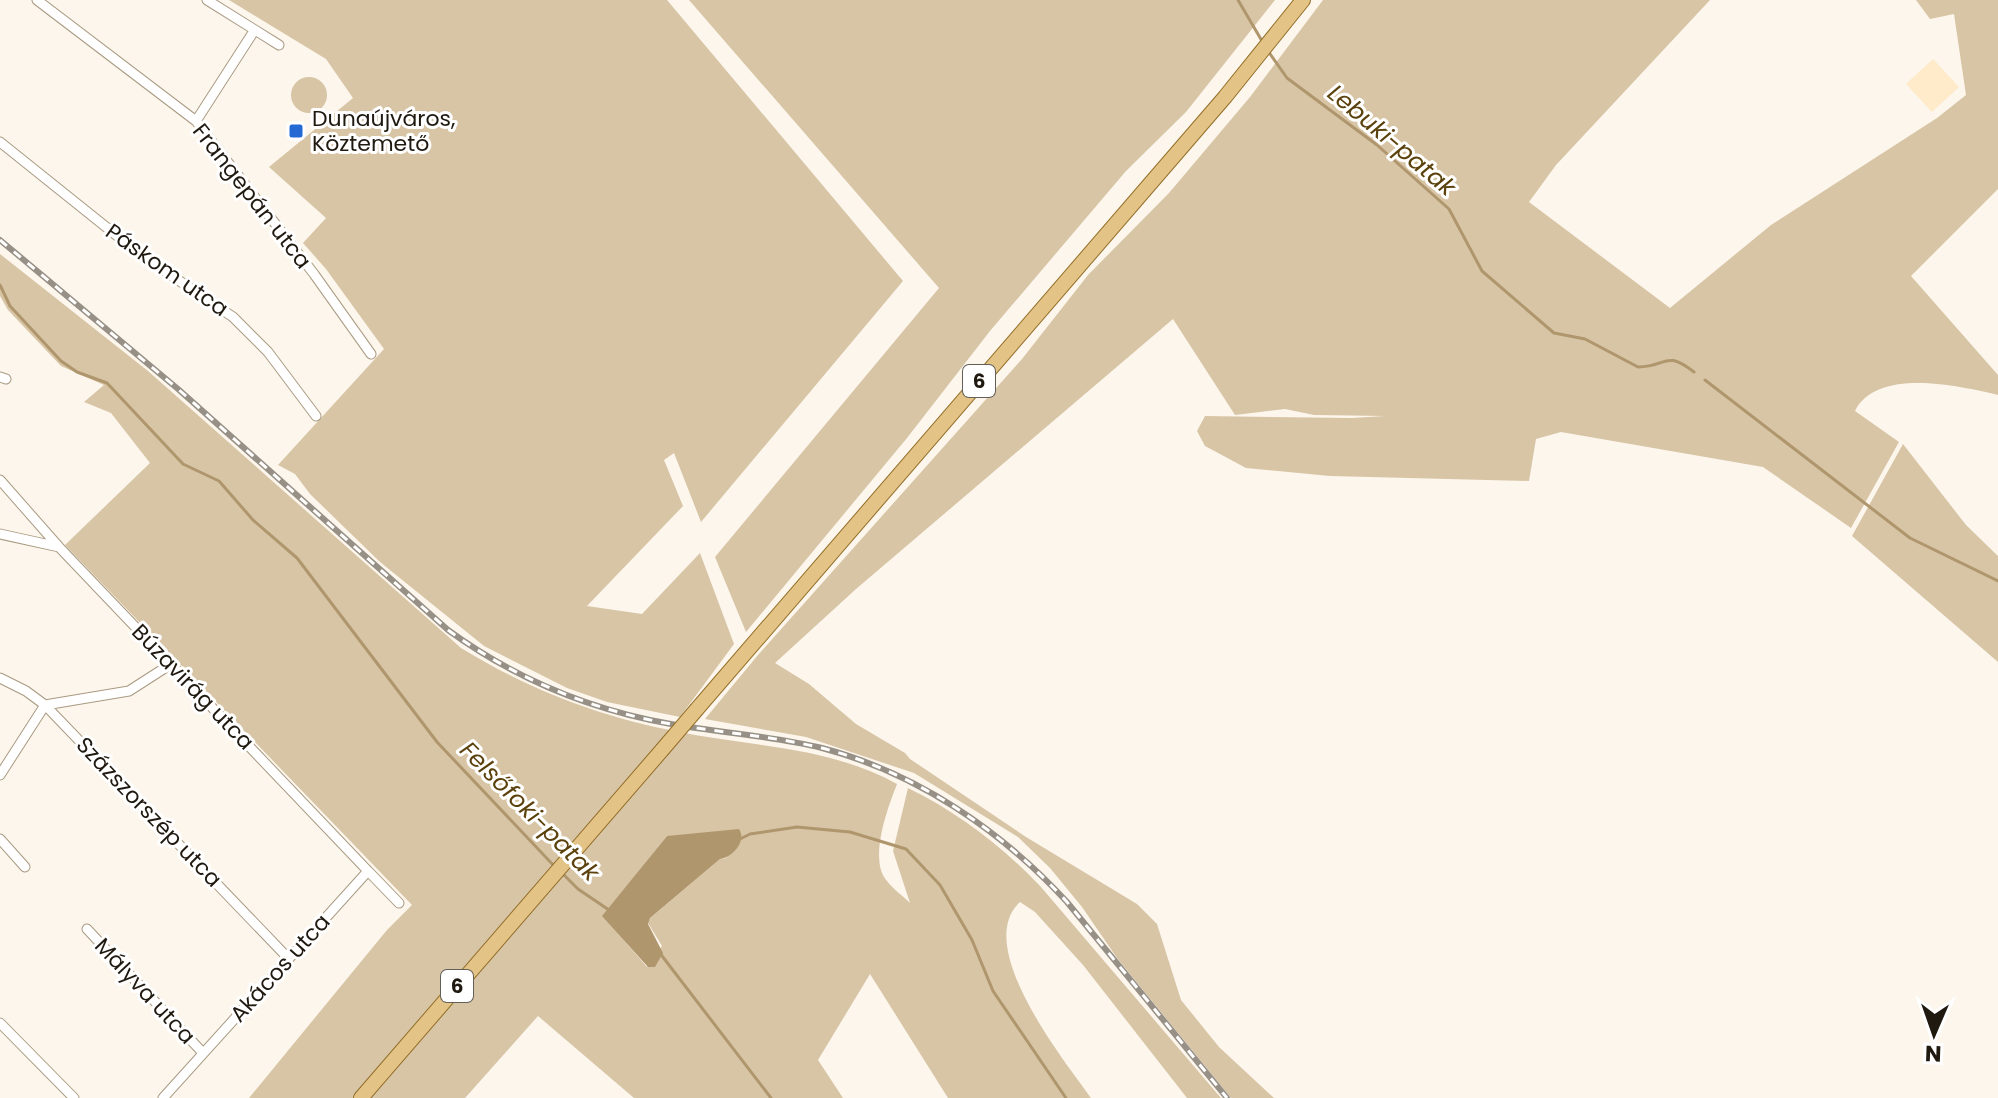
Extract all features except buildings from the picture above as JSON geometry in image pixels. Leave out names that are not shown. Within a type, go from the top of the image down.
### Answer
[{"type":"main road","name":"6","points":[[361,1098],[1225,97],[1303,0]]},
{"type":"street","name":"Frangepán utca","points":[[37,0],[196,121],[314,274],[371,354]]},
{"type":"street","points":[[207,0],[279,45]]},
{"type":"street","points":[[196,121],[254,31]]},
{"type":"street","name":"Páskom utca","points":[[0,142],[141,255],[233,317],[268,352],[316,416]]},
{"type":"street","name":"Búzavirág utca","points":[[0,480],[59,547],[368,871]]},
{"type":"street","points":[[0,534],[59,547]]},
{"type":"street","points":[[0,775],[45,705],[129,691],[171,664]]},
{"type":"street","name":"Százszorszép utca","points":[[0,678],[45,705],[288,958]]},
{"type":"street","points":[[0,839],[25,867]]},
{"type":"street","points":[[368,871],[399,903]]},
{"type":"street","name":"Akácos utca","points":[[163,1098],[368,871]]},
{"type":"street","name":"Mályva utca","points":[[87,929],[203,1053]]},
{"type":"street","points":[[0,1023],[74,1098]]},
{"type":"shaded area","points":[[229,0],[667,0],[903,281],[701,522],[674,453],[664,460],[683,506],[587,606],[642,614],[700,553],[734,644],[680,717],[607,702],[567,688],[484,646],[380,562],[310,494],[295,474],[278,465],[384,349],[326,269],[303,243],[326,218],[269,167],[353,98],[326,59]]},
{"type":"shaded area","points":[[689,0],[1275,0],[1186,112],[1126,171],[990,331],[907,438],[746,632],[715,557],[939,288]]},
{"type":"shaded area","points":[[1323,0],[1710,0],[1556,165],[1529,202],[1670,308],[1771,225],[1937,118],[1966,95],[1954,14],[1930,19],[1916,0],[1998,0],[1998,189],[1911,276],[1998,375],[1998,395],[1920,383],[1900,384],[1866,397],[1855,411],[1899,442],[1851,528],[1763,467],[1561,432],[1536,439],[1529,481],[1330,476],[1246,468],[1205,446],[1197,431],[1205,416],[1385,416],[1314,415],[1285,409],[1235,415],[1173,319],[856,589],[775,663],[809,684],[856,724],[905,753],[1026,837],[1137,904],[1157,924],[1181,1000],[1219,1047],[1274,1098],[1231,1098],[1117,958],[1082,907],[1050,868],[1018,837],[914,773],[806,737],[705,719],[758,655],[1022,359],[1088,275],[1169,193],[1250,97]]},
{"type":"shaded area","points":[[1933,59],[1959,87],[1932,112],[1906,84]]},
{"type":"shaded area","points":[[309,77],[322,82],[327,95],[322,108],[309,113],[296,108],[291,95],[296,82]]},
{"type":"shaded area","points":[[0,254],[148,371],[461,648],[489,664],[545,692],[633,722],[824,756],[873,772],[897,784],[882,833],[879,860],[887,881],[910,903],[893,851],[908,788],[962,820],[995,844],[1041,887],[1221,1098],[1187,1098],[1083,965],[1035,912],[1020,902],[1008,921],[1007,946],[1014,973],[1044,1031],[1091,1098],[948,1098],[870,974],[818,1060],[843,1098],[634,1098],[538,1016],[465,1098],[249,1098],[387,930],[412,905],[65,545],[150,463],[111,413],[84,402],[104,385],[61,366],[8,310],[0,296]],"holes":[[[667,836],[727,858],[720,859],[650,918],[648,923],[662,946],[647,967],[603,916]]]},
{"type":"shaded area","points":[[1903,444],[1966,525],[1998,556],[1998,662],[1852,536]]},
{"type":"shaded area","points":[[739,829],[740,843],[734,852],[720,859],[650,918],[648,924],[663,953],[655,967],[648,967],[602,916],[667,836]]},
{"type":"waterway","name":"Lebuki-patak","points":[[1238,0],[1262,41]]},
{"type":"waterway","name":"Lebuki-patak","points":[[1268,51],[1287,78],[1377,145],[1449,209],[1482,271],[1554,333],[1585,339],[1638,367],[1671,360],[1694,372]]},
{"type":"waterway","name":"Felsőfoki-patak","points":[[0,285],[10,306],[61,361],[77,372],[107,383],[183,464],[219,481],[253,520],[297,558],[437,742],[556,868]]},
{"type":"waterway","name":"Lebuki-patak","points":[[1705,380],[1910,538],[1998,581]]},
{"type":"waterway","name":"Felsőfoki-patak","points":[[740,839],[750,834],[797,827],[850,832],[906,849],[940,885],[972,940],[993,991],[1066,1098]]},
{"type":"waterway","name":"Felsőfoki-patak","points":[[562,873],[578,889],[609,910]]},
{"type":"waterway","points":[[659,952],[771,1098]]},
{"type":"railway","points":[[0,240],[178,389],[448,630],[499,663],[554,690],[641,718],[804,744],[857,759],[924,789],[956,808],[1015,852],[1067,902],[1227,1098]]},
{"type":"place","name":"Dunaújváros, Köztemető","points":[[296,131]]}]
